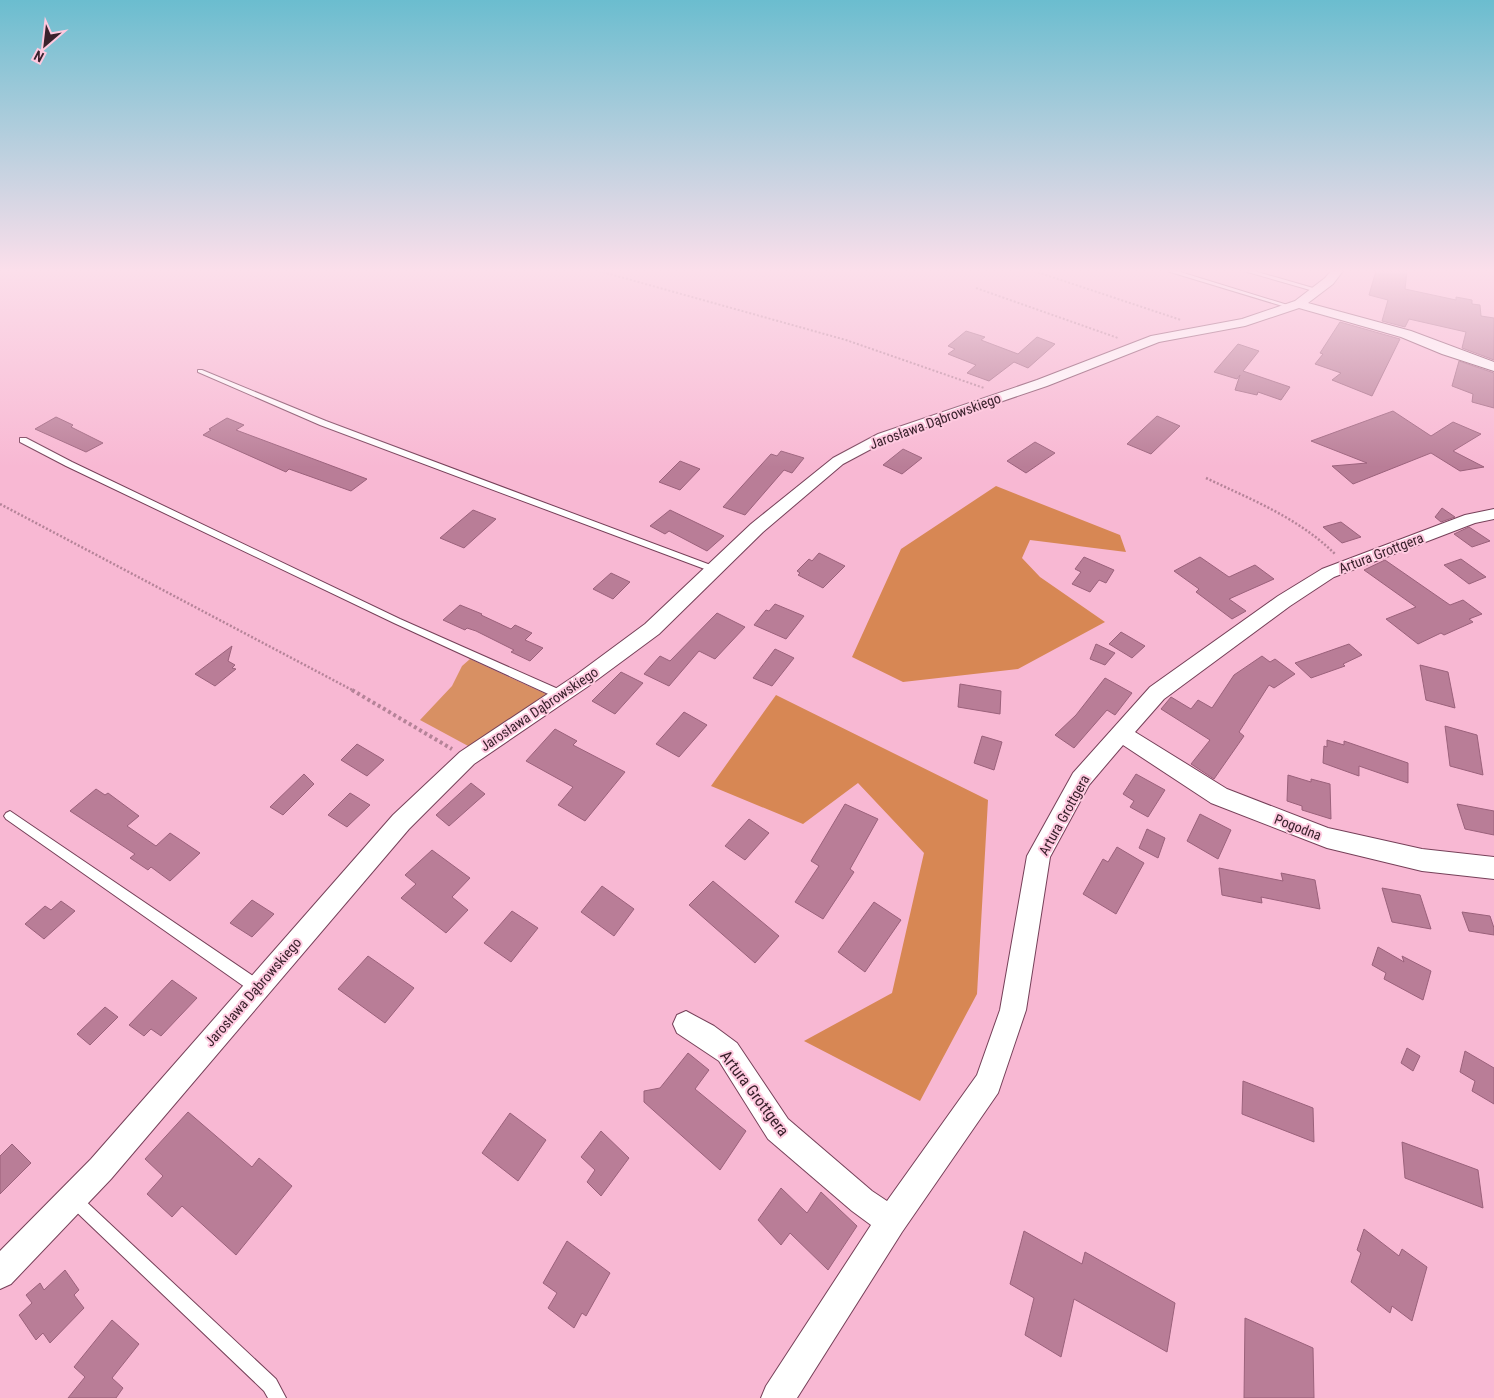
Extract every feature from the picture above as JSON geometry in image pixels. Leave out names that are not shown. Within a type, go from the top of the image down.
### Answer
[{"type":"street","name":"Jarosława Dąbrowskiego","points":[[0,1273],[100,1169],[402,822],[467,758],[561,695],[652,629],[757,528],[838,460],[883,437],[1042,383],[1156,339],[1170,336]]},
{"type":"street","points":[[1409,336],[1494,366]]},
{"type":"street","name":"Artura Grottgera","points":[[778,1398],[891,1221],[988,1083],[1014,1010],[1039,856],[1082,779],[1157,693],[1284,601],[1328,573],[1471,519],[1494,514]]},
{"type":"street","name":"Pogodna","points":[[1121,733],[1219,796],[1327,838],[1422,860],[1494,868]]},
{"type":"street","name":"Artura Grottgera","points":[[686,1024],[728,1052],[778,1129],[862,1201],[891,1221]]},
{"type":"lane","points":[[200,371],[323,423],[713,570]]},
{"type":"lane","points":[[23,440],[397,621],[561,695]]},
{"type":"lane","points":[[10,816],[257,987]]},
{"type":"lane","points":[[72,1199],[270,1385],[278,1398]]},
{"type":"path","points":[[833,336],[1004,395]]},
{"type":"path","points":[[1115,336],[1140,345]]},
{"type":"path","points":[[1206,478],[1287,517],[1322,540],[1346,566]]},
{"type":"path","points":[[0,504],[336,682],[467,758]]},
{"type":"shaded area","points":[[996,486],[1120,535],[1126,552],[1030,540],[1022,558],[1040,577],[1105,622],[1018,669],[903,682],[852,657],[901,549]]},
{"type":"shaded area","points":[[470,659],[546,694],[470,747],[420,720],[452,686],[462,666]]},
{"type":"shaded area","points":[[776,695],[988,800],[977,994],[920,1101],[804,1041],[892,993],[924,853],[858,783],[803,824],[711,786]]},
{"type":"building","points":[[960,336],[983,336],[985,337],[981,340],[1018,354],[1037,337],[1055,344],[1028,368],[1014,362],[989,381],[967,373],[976,365],[948,354],[955,349],[948,346]]},
{"type":"building","points":[[1331,336],[1390,336],[1400,339],[1372,396],[1332,380],[1341,373],[1315,364],[1323,354],[1320,353]]},
{"type":"building","points":[[1465,336],[1494,336],[1494,360],[1462,348]]},
{"type":"building","points":[[1238,344],[1259,351],[1243,371],[1290,387],[1281,400],[1258,392],[1257,395],[1235,390],[1240,375],[1237,379],[1214,372]]},
{"type":"building","points":[[1459,361],[1494,373],[1494,408],[1472,402],[1473,394],[1452,386]]},
{"type":"building","points":[[1393,411],[1431,436],[1453,422],[1481,434],[1453,451],[1484,467],[1460,471],[1431,453],[1353,484],[1332,466],[1367,463],[1311,441]]},
{"type":"building","points":[[1157,416],[1180,426],[1151,454],[1127,444]]},
{"type":"building","points":[[56,417],[103,443],[86,452],[35,429]]},
{"type":"building","points":[[227,418],[244,425],[236,430],[367,479],[351,491],[289,469],[286,472],[203,435]]},
{"type":"building","points":[[1035,442],[1055,453],[1026,473],[1007,461]]},
{"type":"building","points":[[903,449],[922,458],[902,474],[883,465]]},
{"type":"building","points":[[781,451],[804,458],[792,473],[784,470],[745,515],[723,507],[771,454],[777,456]]},
{"type":"building","points":[[680,461],[700,469],[680,490],[659,482]]},
{"type":"building","points":[[1442,508],[1455,517],[1441,522],[1435,517]]},
{"type":"building","points":[[473,510],[496,519],[464,548],[440,538]]},
{"type":"building","points":[[670,510],[724,536],[707,551],[669,531],[665,534],[650,526]]},
{"type":"building","points":[[1341,522],[1361,537],[1342,543],[1323,527]]},
{"type":"building","points":[[1469,527],[1490,541],[1472,547],[1454,534]]},
{"type":"building","points":[[819,553],[845,566],[823,588],[798,575],[800,573],[797,571],[809,559],[812,561]]},
{"type":"building","points":[[1084,557],[1114,570],[1106,583],[1099,580],[1090,592],[1072,584],[1081,572],[1075,569]]},
{"type":"building","points":[[1200,557],[1229,577],[1255,565],[1274,579],[1229,599],[1246,611],[1232,619],[1196,592],[1199,589],[1174,571]]},
{"type":"building","points":[[1461,559],[1486,577],[1469,584],[1444,565]]},
{"type":"building","points":[[1385,560],[1450,605],[1463,600],[1482,614],[1469,619],[1473,622],[1444,635],[1441,633],[1418,644],[1386,619],[1416,607],[1364,570]]},
{"type":"building","points":[[611,573],[630,582],[613,599],[593,589]]},
{"type":"building","points":[[775,604],[804,616],[786,639],[754,625],[766,610],[769,611]]},
{"type":"building","points":[[460,605],[511,629],[515,625],[532,633],[525,640],[543,648],[530,661],[511,652],[514,650],[476,631],[467,628],[465,630],[443,620]]},
{"type":"building","points":[[717,613],[745,627],[715,659],[699,651],[669,686],[644,674],[660,656],[670,661]]},
{"type":"building","points":[[1121,632],[1145,646],[1132,658],[1109,644]]},
{"type":"building","points":[[1096,644],[1115,653],[1105,665],[1090,659]]},
{"type":"building","points":[[1349,644],[1362,655],[1343,664],[1345,666],[1311,678],[1295,663]]},
{"type":"building","points":[[232,646],[228,661],[235,665],[232,668],[236,669],[215,686],[195,674]]},
{"type":"building","points":[[775,649],[794,658],[772,686],[753,678]]},
{"type":"building","points":[[1262,656],[1270,662],[1275,659],[1295,674],[1274,688],[1269,685],[1239,732],[1244,736],[1214,779],[1191,764],[1210,740],[1161,709],[1171,697],[1191,709],[1198,700],[1212,708],[1234,675]]},
{"type":"building","points":[[1420,665],[1448,672],[1455,708],[1426,700]]},
{"type":"building","points":[[621,672],[643,683],[615,714],[592,701]]},
{"type":"building","points":[[1105,678],[1132,693],[1115,715],[1107,710],[1074,748],[1055,735],[1076,715]]},
{"type":"building","points":[[960,684],[1001,691],[1000,714],[958,707]]},
{"type":"building","points":[[684,712],[707,725],[679,757],[656,744]]},
{"type":"building","points":[[1445,726],[1477,735],[1483,775],[1450,766]]},
{"type":"building","points":[[555,729],[577,741],[573,745],[625,772],[585,821],[558,805],[573,787],[526,761]]},
{"type":"building","points":[[982,736],[1002,742],[994,770],[974,763]]},
{"type":"building","points":[[1327,740],[1344,745],[1344,741],[1408,763],[1408,783],[1359,766],[1359,776],[1323,763],[1324,746],[1327,747]]},
{"type":"building","points":[[357,744],[384,760],[367,776],[341,760]]},
{"type":"building","points":[[304,774],[314,784],[283,815],[270,807]]},
{"type":"building","points":[[1136,774],[1165,790],[1148,817],[1130,807],[1134,801],[1123,794]]},
{"type":"building","points":[[1288,775],[1311,782],[1311,779],[1330,784],[1331,819],[1302,810],[1302,806],[1287,801]]},
{"type":"building","points":[[471,783],[485,794],[449,826],[436,815]]},
{"type":"building","points":[[96,789],[105,795],[108,793],[139,816],[127,826],[156,846],[170,833],[200,853],[170,881],[151,867],[148,870],[130,858],[135,854],[70,811]]},
{"type":"building","points":[[350,793],[370,805],[347,827],[328,815]]},
{"type":"building","points":[[845,804],[878,819],[850,869],[854,872],[823,919],[795,902],[819,866],[811,861]]},
{"type":"building","points":[[1457,804],[1494,811],[1494,835],[1465,829]]},
{"type":"building","points":[[1200,814],[1231,830],[1218,859],[1187,841]]},
{"type":"building","points":[[749,819],[769,833],[745,860],[725,846]]},
{"type":"building","points":[[1147,829],[1165,838],[1158,858],[1139,848]]},
{"type":"building","points":[[1117,847],[1144,863],[1116,914],[1083,894],[1103,859],[1108,862]]},
{"type":"building","points":[[432,850],[470,878],[452,897],[468,910],[446,933],[401,898],[416,884],[405,875]]},
{"type":"building","points":[[1219,868],[1283,881],[1281,873],[1315,880],[1320,909],[1261,897],[1262,903],[1222,895]]},
{"type":"building","points":[[713,881],[779,936],[755,963],[689,905]]},
{"type":"building","points":[[602,886],[634,909],[614,936],[581,912]]},
{"type":"building","points":[[1382,888],[1420,895],[1431,929],[1392,922]]},
{"type":"building","points":[[252,900],[274,914],[252,937],[230,923]]},
{"type":"building","points":[[61,901],[75,911],[44,939],[25,924],[45,906],[51,910]]},
{"type":"building","points":[[874,902],[901,920],[865,972],[838,952]]},
{"type":"building","points":[[512,911],[538,928],[511,962],[484,943]]},
{"type":"building","points":[[1462,912],[1490,916],[1494,935],[1469,931]]},
{"type":"building","points":[[1378,947],[1404,962],[1402,956],[1431,971],[1423,1000],[1384,979],[1386,973],[1372,965]]},
{"type":"building","points":[[368,956],[414,988],[385,1023],[338,989]]},
{"type":"building","points":[[172,980],[197,998],[161,1036],[151,1029],[144,1036],[129,1025]]},
{"type":"building","points":[[105,1007],[118,1017],[90,1045],[77,1034]]},
{"type":"building","points":[[1407,1048],[1420,1056],[1413,1071],[1401,1063]]},
{"type":"building","points":[[1465,1051],[1494,1068],[1494,1104],[1472,1091],[1475,1081],[1460,1072]]},
{"type":"building","points":[[688,1053],[709,1070],[695,1089],[746,1131],[720,1170],[644,1102],[644,1091],[660,1088]]},
{"type":"building","points":[[1243,1081],[1313,1108],[1314,1142],[1242,1114]]},
{"type":"building","points":[[188,1112],[252,1167],[259,1158],[292,1186],[236,1255],[182,1206],[172,1217],[147,1194],[163,1176],[145,1159]]},
{"type":"building","points":[[510,1113],[546,1140],[518,1181],[482,1153]]},
{"type":"building","points":[[601,1131],[629,1158],[601,1196],[587,1182],[595,1170],[581,1157]]},
{"type":"building","points":[[1402,1142],[1478,1170],[1483,1208],[1405,1178]]},
{"type":"building","points":[[12,1144],[31,1163],[0,1194],[0,1156]]},
{"type":"building","points":[[781,1188],[807,1213],[821,1192],[857,1226],[828,1270],[790,1233],[781,1245],[758,1220]]},
{"type":"building","points":[[1364,1229],[1399,1256],[1402,1249],[1427,1267],[1412,1321],[1392,1306],[1390,1313],[1351,1282],[1361,1253],[1357,1250]]},
{"type":"building","points":[[1024,1231],[1082,1264],[1085,1252],[1175,1303],[1167,1352],[1074,1299],[1061,1357],[1025,1335],[1034,1298],[1010,1284]]},
{"type":"building","points":[[567,1241],[610,1273],[586,1316],[582,1313],[574,1328],[548,1308],[557,1293],[543,1283]]},
{"type":"building","points":[[65,1270],[79,1290],[74,1295],[84,1308],[50,1343],[43,1333],[36,1340],[19,1315],[32,1303],[26,1295],[40,1283],[44,1290]]},
{"type":"building","points":[[1245,1318],[1313,1348],[1314,1398],[1244,1398]]},
{"type":"building","points":[[112,1320],[139,1344],[112,1378],[123,1388],[116,1398],[68,1398],[85,1377],[74,1367]]}]
